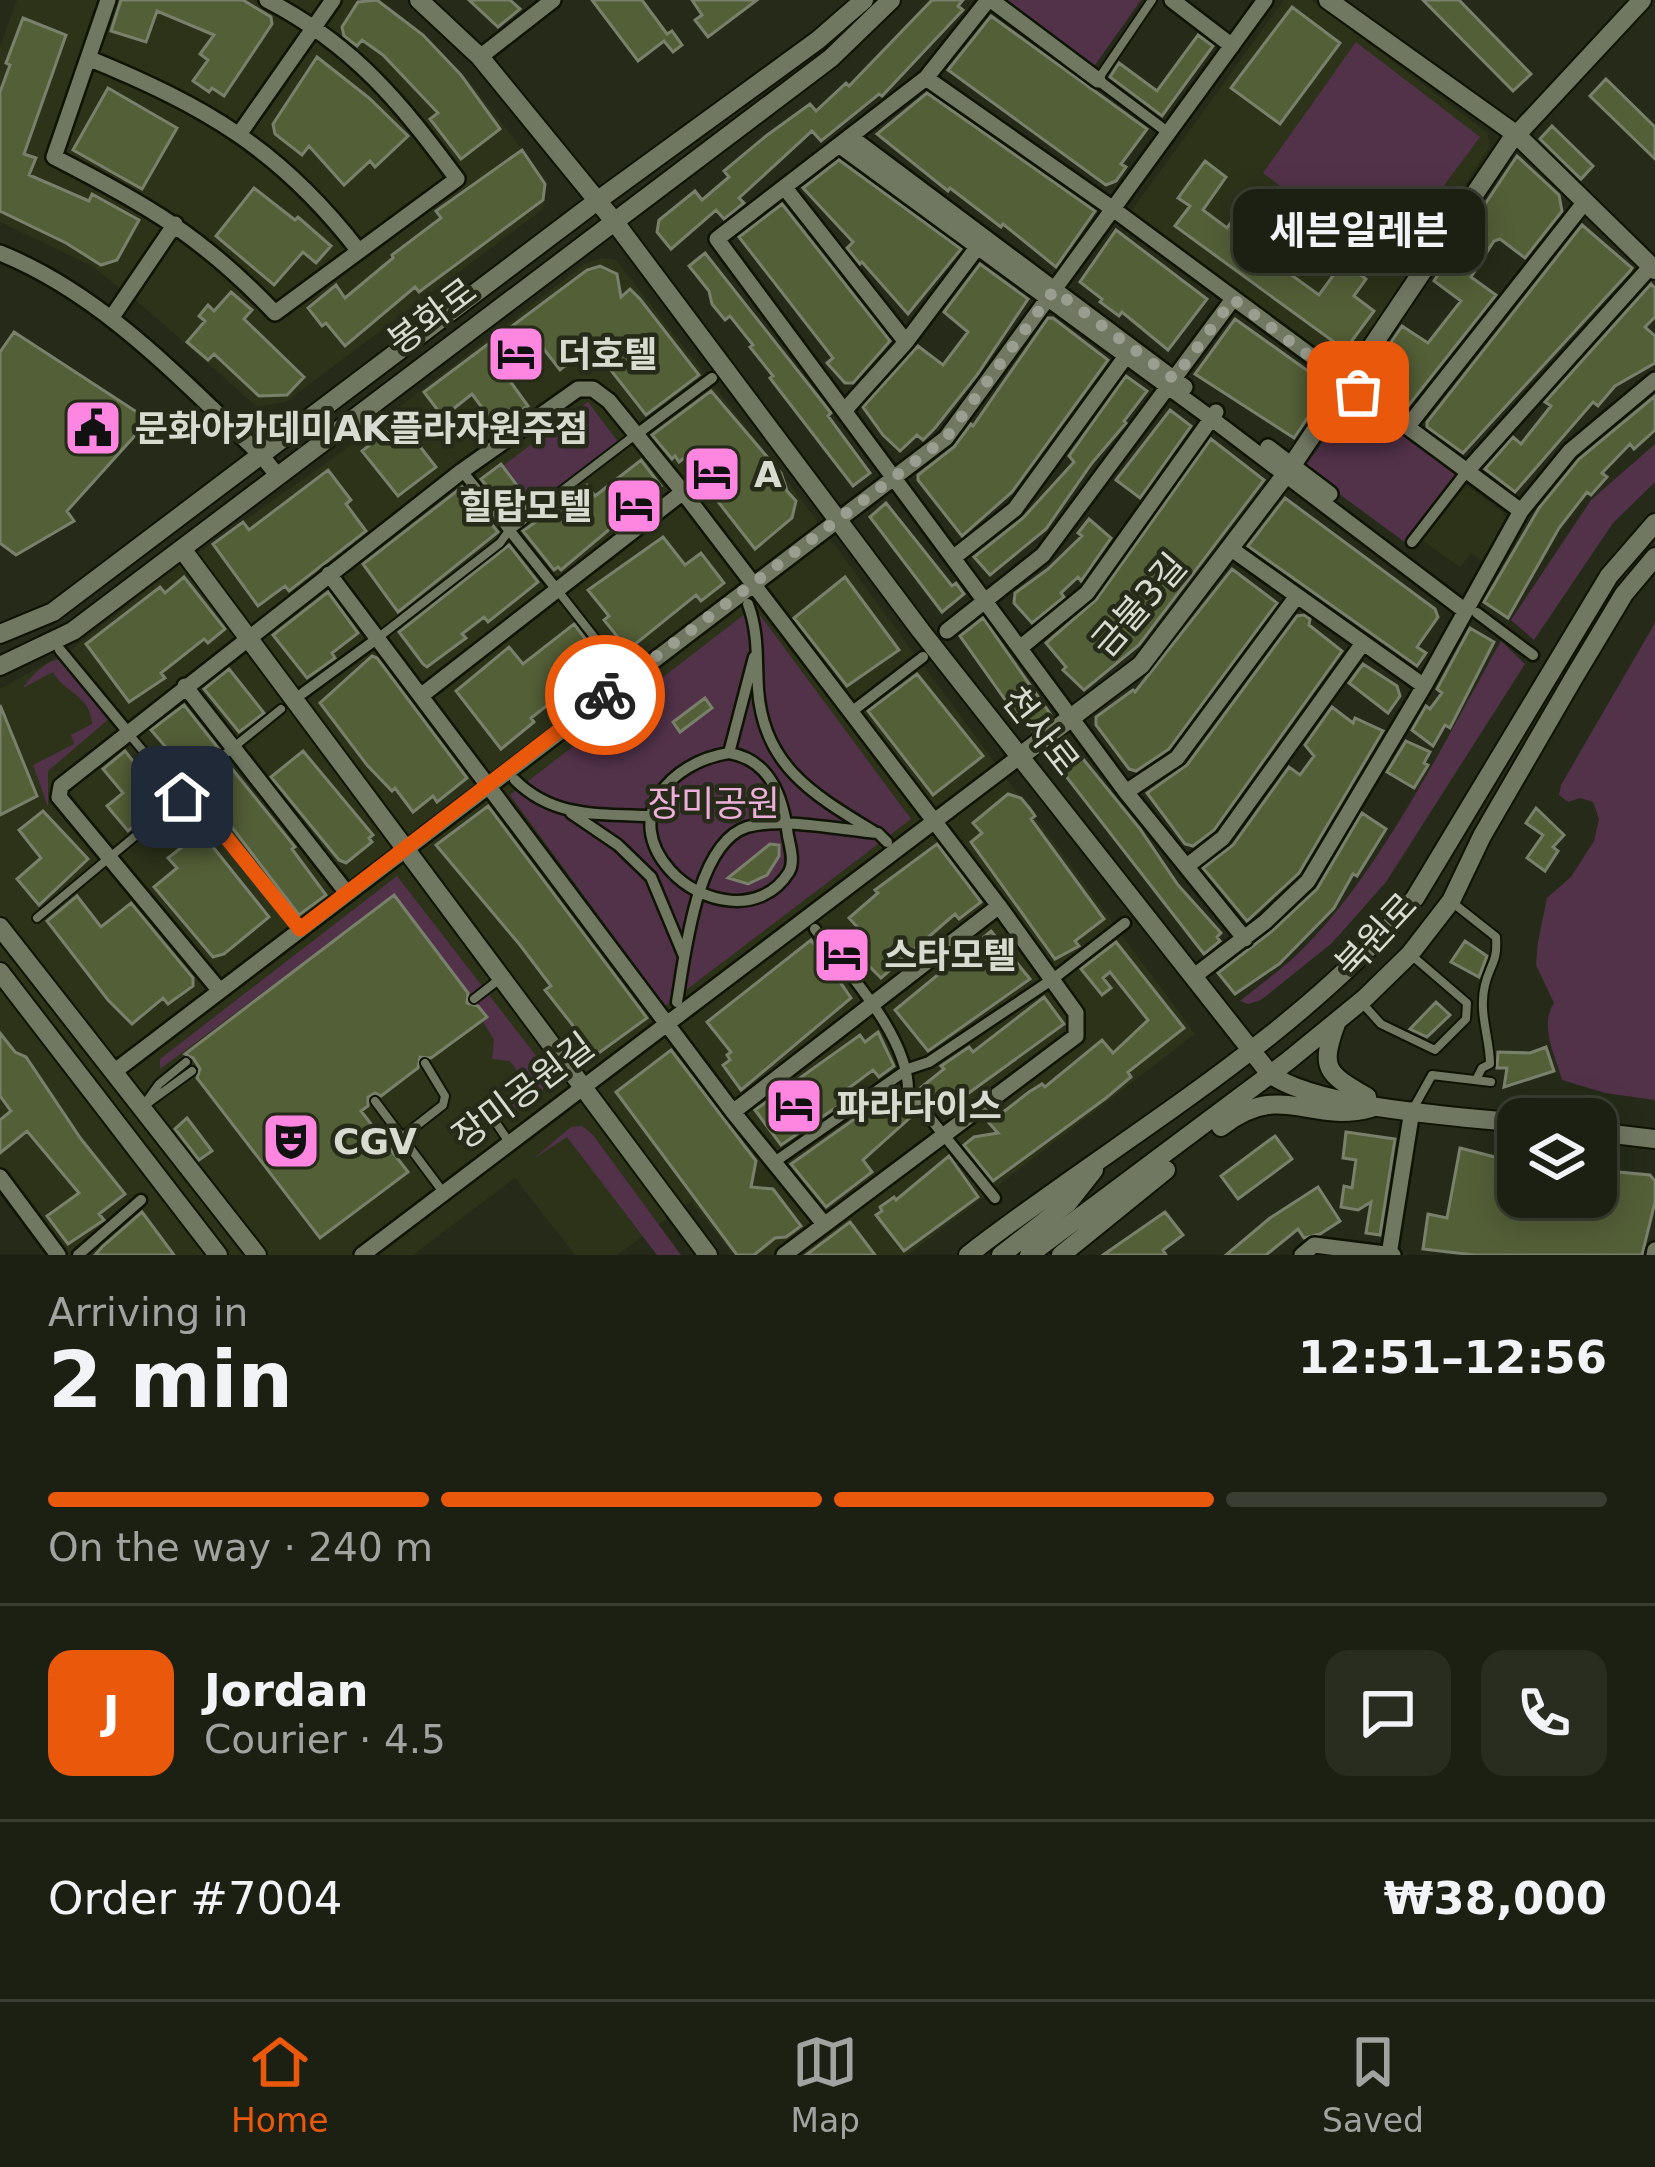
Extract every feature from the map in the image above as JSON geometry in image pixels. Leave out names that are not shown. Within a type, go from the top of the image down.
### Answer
[{"type":"street","points":[[108,0],[54,157],[175,224],[230,265],[275,313],[457,179],[398,99],[315,25],[267,0]]},
{"type":"street","points":[[240,133],[333,0]]},
{"type":"street","points":[[419,0],[480,57],[597,201]]},
{"type":"street","name":"봉화로","points":[[0,634],[53,612],[818,40],[864,0]]},
{"type":"street","name":"봉화로","points":[[0,666],[73,631],[831,58],[891,0]]},
{"type":"street","points":[[1170,134],[989,0],[926,78],[717,239],[1126,792],[1245,939]]},
{"type":"street","points":[[1172,0],[1232,46]]},
{"type":"street","points":[[115,1071],[946,438],[1265,0]]},
{"type":"street","points":[[1328,0],[1517,135],[1653,268],[1467,471],[1412,542]]},
{"type":"street","name":"금불3길","points":[[1019,757],[1141,665],[1289,470],[1517,135],[1642,0]]},
{"type":"street","points":[[480,57],[544,2]]},
{"type":"street","points":[[88,58],[177,96],[240,133],[297,180],[358,250]]},
{"type":"street","points":[[926,78],[1113,209],[1521,511]]},
{"type":"street","points":[[846,142],[1533,655]]},
{"type":"street","points":[[785,188],[906,342]]},
{"type":"street","name":"천사로","points":[[597,201],[835,519],[1270,1075]]},
{"type":"street","points":[[1408,426],[1585,203]]},
{"type":"street","points":[[112,317],[175,224]]},
{"type":"street","points":[[844,411],[906,342],[981,243]]},
{"type":"street","points":[[0,253],[112,317],[277,475]]},
{"type":"street","points":[[946,631],[1043,555],[1233,299]]},
{"type":"street","points":[[953,558],[1015,509],[1128,352]]},
{"type":"street","points":[[637,434],[712,379]]},
{"type":"street","points":[[1193,977],[1245,939],[1308,881],[1470,608],[1521,511],[1570,451],[1655,380]]},
{"type":"street","points":[[220,991],[58,796],[68,777],[462,471],[578,388],[593,389],[609,401],[683,493],[1076,1013],[1076,1036],[784,1255]]},
{"type":"street","points":[[1020,648],[1087,593],[1215,415]]},
{"type":"street","points":[[462,471],[558,592]]},
{"type":"street","points":[[422,695],[683,493]]},
{"type":"street","name":"북원로","points":[[968,1255],[1250,1049],[1341,976],[1415,898],[1609,576],[1655,523]]},
{"type":"street","points":[[1230,548],[1424,686]]},
{"type":"street","points":[[182,549],[708,1255]]},
{"type":"street","name":"북원로","points":[[1029,1255],[1270,1075],[1409,955],[1451,901],[1482,836],[1573,679],[1624,594],[1655,557]]},
{"type":"street","points":[[328,574],[733,1112],[824,1224]]},
{"type":"street","points":[[1126,792],[1177,758],[1297,596]]},
{"type":"street","points":[[677,1002],[710,858],[732,835],[748,827],[787,826],[883,837],[800,785],[786,767],[758,695],[758,642],[748,604]]},
{"type":"street","points":[[304,692],[378,638]]},
{"type":"street","points":[[729,753],[758,642]]},
{"type":"street","points":[[1186,866],[1222,838],[1363,643]]},
{"type":"street","points":[[60,650],[127,731]]},
{"type":"street","points":[[850,713],[923,658]]},
{"type":"street","points":[[185,686],[347,893]]},
{"type":"street","points":[[729,753],[744,756],[771,778],[787,826],[790,871],[764,895],[738,902],[701,894],[668,868],[654,847],[650,816],[657,795],[676,776],[714,755],[729,753]]},
{"type":"street","name":"장미공원길","points":[[362,1255],[1019,757]]},
{"type":"street","points":[[515,780],[542,802],[571,813],[618,845],[651,877],[685,958]]},
{"type":"street","points":[[571,813],[650,816]]},
{"type":"street","points":[[733,1112],[999,906]]},
{"type":"street","points":[[773,1163],[908,1069],[929,1062],[1052,979],[1125,923]]},
{"type":"street","points":[[0,926],[257,1255]]},
{"type":"street","points":[[815,929],[871,1005],[908,1069],[908,1091],[995,1198]]},
{"type":"street","points":[[0,972],[218,1255]]},
{"type":"street","points":[[1337,1021],[1326,1058],[1332,1077],[1382,1106]]},
{"type":"street","points":[[1270,1075],[1301,1091],[1497,1120]]},
{"type":"street","points":[[1061,1255],[1253,1106],[1276,1103],[1353,1113],[1382,1106]]},
{"type":"street","points":[[1302,1255],[1314,1245],[1391,1255],[1412,1110]]},
{"type":"street","points":[[1617,1134],[1655,1139]]},
{"type":"street","name":"북원로","points":[[1000,1255],[1068,1203],[1101,1162]]},
{"type":"street","points":[[0,1178],[58,1255]]},
{"type":"street","points":[[78,1255],[141,1200]]},
{"type":"street","points":[[1079,1237],[1098,1206]]},
{"type":"lane","points":[[1098,80],[1152,0]]},
{"type":"lane","points":[[378,638],[637,434]]},
{"type":"lane","points":[[558,592],[627,679]]},
{"type":"lane","points":[[37,918],[281,709]]},
{"type":"lane","points":[[127,731],[182,797],[201,806],[300,929]]},
{"type":"lane","points":[[1451,901],[1496,938],[1498,959],[1485,985],[1484,1038],[1490,1064],[1476,1080]]},
{"type":"lane","points":[[1360,1001],[1382,1024],[1435,1050],[1466,1019],[1467,1003],[1409,955]]},
{"type":"lane","points":[[473,1000],[502,977]]},
{"type":"lane","points":[[402,1137],[443,1105],[445,1096],[424,1063]]},
{"type":"lane","points":[[142,1107],[159,1084],[189,1066]]},
{"type":"lane","points":[[1412,1110],[1432,1075],[1491,1082]]},
{"type":"lane","points":[[375,1101],[444,1193]]},
{"type":"lane","points":[[492,1117],[510,1143]]},
{"type":"shaded area","points":[[17,0],[380,0],[421,31],[468,80],[546,180],[543,209],[286,402],[257,407],[92,266],[0,222],[0,46]]},
{"type":"shaded area","points":[[1284,0],[1311,0],[1488,133],[1490,146],[1349,364],[1339,369],[1129,214]]},
{"type":"shaded area","points":[[616,260],[777,467],[1195,1034],[908,1255],[734,1255],[691,1201],[617,1255],[575,1255],[515,1178],[413,1255],[62,1255],[0,1174],[0,689],[72,649],[165,576],[336,456],[586,263]]},
{"type":"shaded area","points":[[1464,484],[1503,512],[1508,523],[1485,563],[1471,553],[1460,567],[1420,539]]},
{"type":"green space","points":[[1007,0],[1141,0],[1093,68]]},
{"type":"green space","points":[[1356,42],[1480,137],[1385,265],[1263,173]]},
{"type":"green space","points":[[1354,398],[1406,430],[1463,475],[1410,546],[1304,468]]},
{"type":"green space","points":[[588,402],[618,442],[534,505],[504,465]]},
{"type":"green space","points":[[1655,444],[1655,482],[1613,523],[1534,640],[1511,620],[1591,500]]},
{"type":"green space","name":"장미공원","points":[[754,607],[911,819],[665,1006],[510,795]]},
{"type":"green space","points":[[1655,623],[1655,1100],[1605,1093],[1562,1080],[1548,1031],[1554,1003],[1536,965],[1547,898],[1571,877],[1594,841],[1599,819],[1593,802],[1580,798],[1568,802],[1559,795],[1561,785]]},
{"type":"green space","points":[[1501,641],[1525,664],[1386,882],[1332,943],[1261,1000],[1240,1001],[1322,929],[1380,852]]},
{"type":"green space","points":[[61,659],[110,718],[48,771],[48,807],[33,765],[74,744],[71,735],[92,724],[87,706],[53,672],[23,688],[39,669]]},
{"type":"green space","points":[[397,876],[547,1070],[543,1089],[509,1115],[491,1104],[515,1096],[519,1076],[509,1061],[492,1059],[494,1040],[482,1020],[486,1016],[394,895],[160,1069],[160,1059]]},
{"type":"green space","points":[[582,1126],[681,1255],[657,1255],[567,1137],[533,1159],[571,1127]]},
{"type":"building","points":[[121,0],[243,0],[271,17],[272,24],[224,96],[193,81],[208,60],[200,54],[214,35],[157,11],[146,42],[111,31]]},
{"type":"building","points":[[377,0],[423,35],[461,75],[500,129],[461,159],[430,119],[438,113],[383,55],[362,40],[357,46],[344,36],[342,27],[358,2]]},
{"type":"building","points":[[469,0],[510,0],[520,9],[498,27]]},
{"type":"building","points":[[592,0],[642,0],[667,34],[672,31],[682,45],[673,52],[664,41],[638,61]]},
{"type":"building","points":[[692,0],[757,0],[708,37],[695,20],[702,15]]},
{"type":"building","points":[[932,0],[963,0],[958,6],[963,10],[882,96],[821,141],[812,131],[739,198],[744,203],[724,219],[716,210],[671,249],[657,232],[659,220],[695,191],[702,200],[729,177],[724,171],[766,136],[810,104],[816,111],[846,83],[849,86]]},
{"type":"building","points":[[1423,0],[1459,0],[1531,74],[1513,91]]},
{"type":"building","points":[[1292,7],[1340,43],[1280,124],[1231,88]]},
{"type":"building","points":[[991,16],[1147,129],[1121,164],[1126,167],[1116,181],[1106,185],[948,70]]},
{"type":"building","points":[[23,18],[66,35],[24,154],[36,158],[29,175],[89,201],[92,194],[139,220],[117,260],[101,265],[0,211],[0,92]]},
{"type":"building","points":[[1198,35],[1213,46],[1162,116],[1110,77],[1119,63],[1157,91]]},
{"type":"building","points":[[317,57],[408,136],[375,167],[370,161],[344,185],[309,146],[302,155],[275,134],[273,124]]},
{"type":"building","points":[[1606,79],[1655,127],[1655,159],[1590,96]]},
{"type":"building","points":[[108,88],[177,128],[142,189],[73,150]]},
{"type":"building","points":[[927,93],[1095,211],[1056,267],[877,134]]},
{"type":"building","points":[[1552,126],[1593,166],[1581,179],[1540,139]]},
{"type":"building","points":[[522,150],[545,184],[543,200],[419,292],[415,287],[345,346],[326,323],[322,326],[308,308],[336,285],[345,298],[441,218],[436,211]]},
{"type":"building","points":[[1517,156],[1559,195],[1562,211],[1525,258],[1500,239],[1494,241],[1471,277],[1496,295],[1405,410],[1365,381],[1402,326],[1428,343],[1461,301],[1434,281]]},
{"type":"building","points":[[839,160],[961,249],[908,314],[860,264],[847,248],[853,242],[803,188]]},
{"type":"building","points":[[1205,161],[1226,177],[1203,210],[1227,228],[1254,190],[1279,209],[1292,209],[1298,223],[1320,239],[1308,256],[1297,248],[1283,269],[1319,295],[1343,262],[1366,279],[1354,296],[1374,311],[1345,350],[1175,226],[1190,206],[1178,198]]},
{"type":"building","points":[[254,188],[331,246],[316,263],[303,252],[274,285],[216,236]]},
{"type":"building","points":[[782,204],[890,341],[853,383],[845,383],[827,363],[833,358],[739,237]]},
{"type":"building","points":[[1582,225],[1632,268],[1463,453],[1427,427],[1427,422]]},
{"type":"building","points":[[1116,230],[1207,299],[1168,350],[1080,282]]},
{"type":"building","points":[[705,253],[831,413],[828,416],[870,473],[853,486],[770,378],[753,345],[730,316],[725,320],[712,304],[709,291],[689,266]]},
{"type":"building","points":[[980,264],[1028,299],[935,428],[923,440],[917,435],[900,451],[863,407],[918,346],[943,365],[968,332],[944,312]]},
{"type":"building","points":[[600,266],[617,274],[621,297],[630,289],[640,299],[699,375],[646,415],[602,359],[599,339],[560,370],[543,348],[507,377],[528,406],[497,428],[472,394],[443,417],[424,392],[587,270]]},
{"type":"building","points":[[1651,284],[1655,317],[1645,327],[1655,336],[1655,363],[1615,386],[1598,406],[1593,402],[1515,492],[1485,469],[1513,437],[1521,444],[1551,406],[1545,402]]},
{"type":"building","points":[[231,292],[252,310],[244,319],[304,377],[287,395],[259,396],[214,354],[208,360],[187,342],[205,321],[199,316],[208,305],[214,311]]},
{"type":"building","points":[[1048,318],[1108,360],[1012,492],[962,536],[918,475],[973,426]]},
{"type":"building","points":[[1235,319],[1329,386],[1294,438],[1195,374]]},
{"type":"building","points":[[14,332],[149,420],[67,511],[74,521],[16,555],[0,543],[0,352]]},
{"type":"building","points":[[1126,376],[1147,391],[1126,423],[1046,529],[990,575],[974,557],[1023,518],[1074,462],[1069,456]]},
{"type":"building","points":[[711,391],[781,473],[796,501],[792,518],[755,549],[684,458],[672,459],[652,435]]},
{"type":"building","points":[[1655,396],[1655,430],[1634,449],[1630,444],[1602,473],[1607,477],[1591,495],[1587,492],[1559,528],[1508,618],[1484,602],[1539,508],[1579,459]]},
{"type":"building","points":[[1170,410],[1191,426],[1140,498],[1116,480]]},
{"type":"building","points":[[400,421],[436,467],[398,496],[362,451]]},
{"type":"building","points":[[1211,439],[1264,480],[1139,645],[1084,690],[1063,670],[1066,667],[1046,643],[1096,600]]},
{"type":"building","points":[[641,460],[661,486],[561,570],[554,570],[523,531],[587,485],[595,496]]},
{"type":"building","points":[[501,464],[531,504],[512,518],[481,479]]},
{"type":"building","points":[[328,470],[351,500],[346,504],[366,531],[289,591],[285,586],[258,606],[213,544],[243,522],[249,530]]},
{"type":"building","points":[[462,487],[498,532],[398,612],[363,564]]},
{"type":"building","points":[[1285,498],[1435,609],[1438,617],[1417,647],[1426,653],[1417,666],[1248,546]]},
{"type":"building","points":[[886,503],[952,586],[956,583],[964,594],[942,612],[870,517]]},
{"type":"building","points":[[1089,519],[1111,538],[1081,581],[1078,577],[1061,593],[1064,597],[1032,623],[1014,603],[1015,593],[1082,536],[1078,533]]},
{"type":"building","points":[[663,537],[685,565],[701,553],[724,583],[701,601],[696,595],[628,650],[588,590]]},
{"type":"building","points":[[509,545],[538,582],[488,622],[484,617],[462,634],[466,638],[427,667],[399,632]]},
{"type":"building","points":[[1232,569],[1277,603],[1169,749],[1136,771],[1129,769],[1096,725],[1096,717],[1135,692]]},
{"type":"building","points":[[184,577],[225,629],[208,643],[204,639],[161,673],[165,678],[129,702],[86,644],[160,587],[165,593]]},
{"type":"building","points":[[845,577],[899,650],[847,686],[794,618]]},
{"type":"building","points":[[328,592],[358,633],[307,678],[273,635]]},
{"type":"building","points":[[1304,615],[1309,625],[1342,651],[1214,830],[1193,846],[1185,844],[1147,793],[1187,765],[1297,616]]},
{"type":"building","points":[[983,618],[1051,715],[1032,730],[960,636]]},
{"type":"building","points":[[574,624],[603,662],[531,718],[534,722],[501,749],[456,691],[509,647],[523,664]]},
{"type":"building","points":[[1470,628],[1494,642],[1450,728],[1445,725],[1433,746],[1412,730],[1426,706],[1430,709],[1442,693],[1437,689]]},
{"type":"building","points":[[372,656],[467,778],[437,802],[433,796],[413,812],[395,788],[392,791],[367,765],[320,703]]},
{"type":"building","points":[[1363,664],[1397,686],[1400,696],[1388,713],[1349,683]]},
{"type":"building","points":[[229,669],[264,713],[239,732],[204,689]]},
{"type":"building","points":[[917,674],[983,756],[933,795],[868,711]]},
{"type":"building","points":[[705,698],[712,708],[680,732],[673,722]]},
{"type":"building","points":[[0,705],[37,796],[0,815]]},
{"type":"building","points":[[184,705],[219,749],[180,781],[162,761],[171,753],[151,730]]},
{"type":"building","points":[[1332,707],[1353,723],[1355,718],[1383,731],[1299,873],[1247,921],[1203,868],[1233,845],[1289,767],[1300,775],[1314,756],[1305,745]]},
{"type":"building","points":[[1066,738],[1140,829],[1178,885],[1221,933],[1220,941],[1204,954],[1048,753]]},
{"type":"building","points":[[1406,741],[1430,752],[1414,788],[1387,772]]},
{"type":"building","points":[[125,751],[170,796],[128,831],[107,806],[123,793],[103,769]]},
{"type":"building","points":[[303,751],[373,835],[372,842],[346,863],[271,777]]},
{"type":"building","points":[[233,770],[295,847],[292,849],[326,895],[299,915],[208,796],[213,792],[210,788]]},
{"type":"building","points":[[1008,794],[1021,798],[1030,809],[1035,816],[1031,819],[1104,919],[1075,941],[1079,946],[1055,959],[971,842],[982,833],[973,823]]},
{"type":"building","points":[[488,806],[647,1018],[596,1055],[545,990],[551,986],[520,945],[436,845]]},
{"type":"building","points":[[1536,808],[1564,835],[1553,847],[1558,851],[1545,871],[1527,858],[1543,835],[1526,823]]},
{"type":"building","points":[[43,811],[88,859],[39,905],[17,879],[41,858],[19,830]]},
{"type":"building","points":[[1362,813],[1386,829],[1357,876],[1353,874],[1334,908],[1279,964],[1235,994],[1218,973],[1317,889]]},
{"type":"building","points":[[201,832],[269,917],[224,954],[213,957],[154,887],[177,868],[168,858]]},
{"type":"building","points":[[770,844],[779,845],[779,856],[767,875],[748,884],[728,878]]},
{"type":"building","points":[[937,844],[981,902],[959,919],[955,914],[881,978],[845,942],[859,929],[849,918],[878,893],[875,890]]},
{"type":"building","points":[[394,895],[468,993],[467,1003],[478,1006],[487,1017],[431,1058],[420,1057],[418,1068],[381,1096],[368,1097],[368,1106],[361,1111],[408,1172],[320,1238],[197,1078],[200,1069],[185,1054]]},
{"type":"building","points":[[77,896],[101,927],[131,903],[193,978],[193,986],[168,1004],[163,998],[132,1024],[47,921]]},
{"type":"building","points":[[991,931],[1030,979],[928,1051],[895,1010]]},
{"type":"building","points":[[811,940],[851,998],[741,1090],[723,1065],[731,1052],[707,1022]]},
{"type":"building","points":[[1465,941],[1487,956],[1479,977],[1451,962]]},
{"type":"building","points":[[1116,942],[1184,1028],[1128,1072],[1131,1077],[1106,1098],[993,1181],[964,1145],[974,1137],[998,1133],[989,1123],[1029,1092],[1042,1084],[1045,1087],[1102,1040],[1113,1053],[1148,1020],[1110,972],[1103,978],[1111,988],[1102,995],[1081,969]]},
{"type":"building","points":[[1044,997],[1064,1024],[941,1113],[929,1102],[919,1089],[944,1069],[941,1066],[969,1047],[973,1052]]},
{"type":"building","points":[[1436,1002],[1450,1015],[1427,1037],[1410,1029]]},
{"type":"building","points":[[878,1032],[894,1066],[879,1077],[873,1070],[842,1093],[847,1100],[781,1145],[755,1110],[860,1035],[865,1042]]},
{"type":"building","points":[[0,1033],[15,1052],[26,1057],[125,1194],[99,1214],[104,1220],[68,1244],[47,1216],[79,1193],[27,1131],[0,1153],[0,1120],[11,1111],[0,1096]]},
{"type":"building","points":[[1546,1047],[1554,1071],[1504,1087],[1507,1068],[1497,1068],[1498,1052],[1530,1053]]},
{"type":"building","points":[[671,1050],[756,1161],[751,1187],[773,1189],[801,1226],[754,1255],[737,1255],[616,1092]]},
{"type":"building","points":[[894,1091],[914,1114],[863,1160],[872,1172],[826,1207],[791,1164]]},
{"type":"building","points":[[187,1118],[212,1151],[199,1160],[175,1129]]},
{"type":"building","points":[[1346,1132],[1395,1139],[1380,1235],[1366,1233],[1371,1202],[1358,1210],[1341,1207],[1344,1186],[1352,1188],[1356,1160],[1343,1158]]},
{"type":"building","points":[[1275,1136],[1292,1159],[1238,1199],[1221,1176]]},
{"type":"building","points":[[1460,1148],[1497,1158],[1497,1218],[1617,1218],[1617,1172],[1650,1175],[1655,1181],[1655,1202],[1642,1255],[1474,1255],[1423,1249],[1428,1214],[1447,1218]]},
{"type":"building","points":[[949,1156],[978,1197],[904,1251],[876,1215],[880,1207],[896,1200]]},
{"type":"building","points":[[1318,1187],[1340,1221],[1304,1238],[1298,1229],[1266,1255],[1226,1255],[1270,1218]]},
{"type":"building","points":[[142,1212],[174,1255],[95,1255],[103,1246]]},
{"type":"building","points":[[1165,1212],[1183,1235],[1163,1250],[1166,1255],[1103,1255]]},
{"type":"building","points":[[850,1222],[875,1255],[806,1255]]},
{"type":"way so far","points":[[605,695],[946,438],[1054,290],[1174,379],[1233,299],[1358,392]]},
{"type":"place","name":"더호텔","points":[[516,354]]},
{"type":"place","name":"세븐일레븐","points":[[1358,392]]},
{"type":"place","name":"문화아카데미AK플라자원주점","points":[[93,428]]},
{"type":"place","name":"A","points":[[712,474]]},
{"type":"place","name":"힐탑모텔","points":[[634,506]]},
{"type":"place","name":"스타모텔","points":[[842,955]]},
{"type":"place","name":"파라다이스","points":[[794,1106]]},
{"type":"place","name":"CGV","points":[[291,1141]]},
{"type":"route","points":[[182,797],[201,806],[300,929],[605,695]]}]
